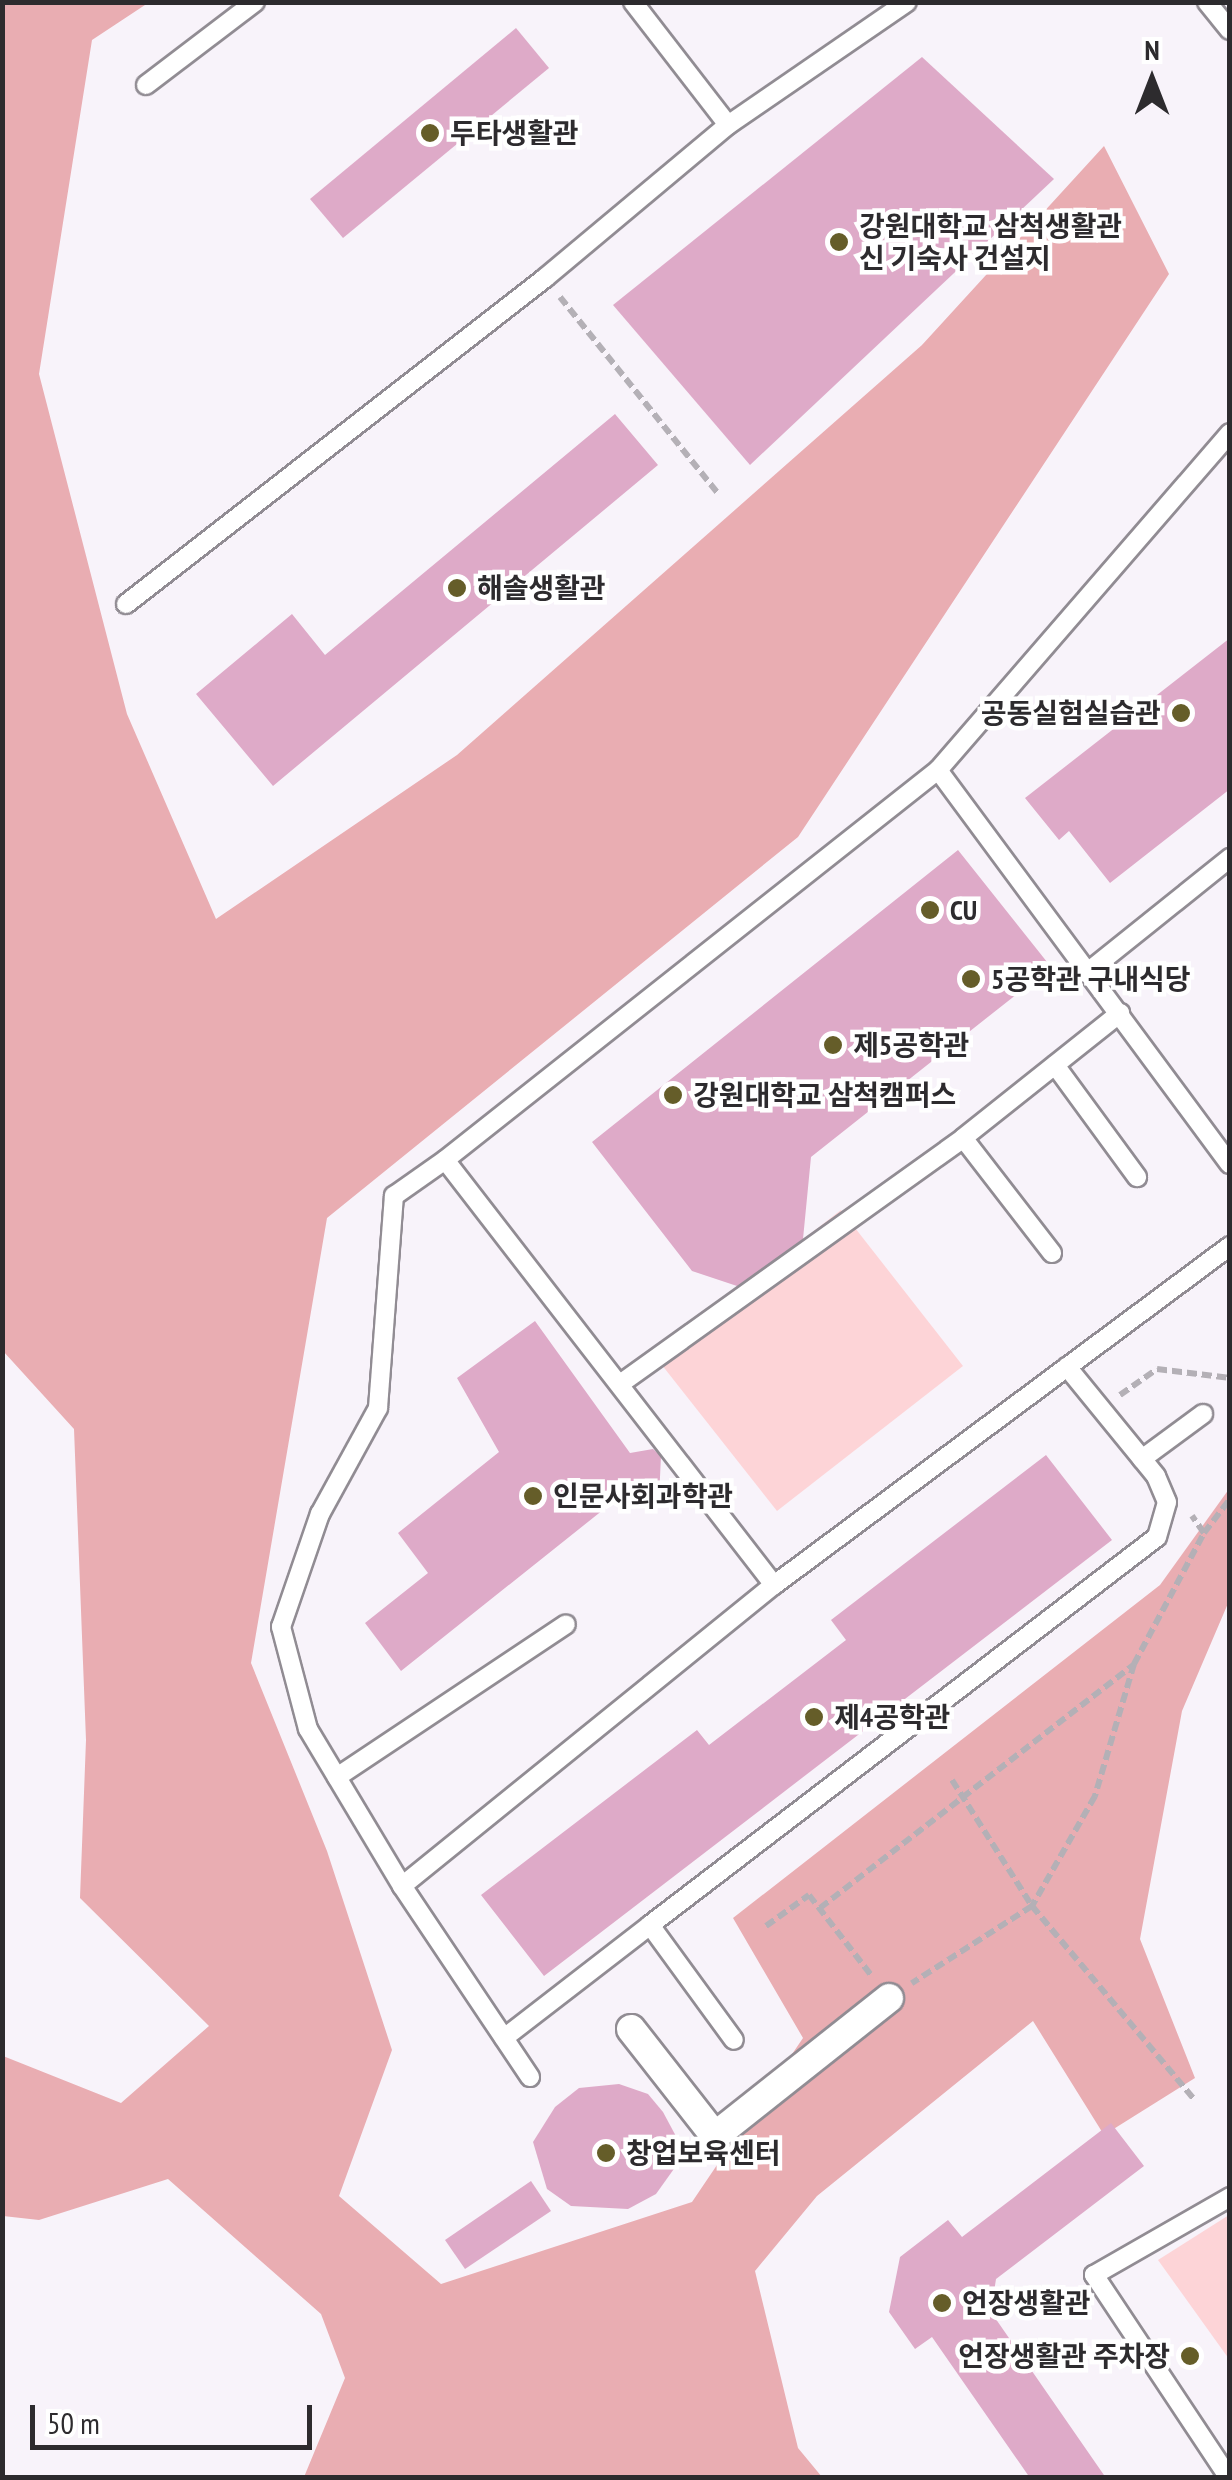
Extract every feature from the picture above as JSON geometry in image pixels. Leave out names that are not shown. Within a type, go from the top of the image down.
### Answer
[{"type":"street","points":[[630,2030],[714,2136],[888,1998]]},
{"type":"lane","points":[[146,85],[255,2]]},
{"type":"lane","points":[[632,2],[728,124]]},
{"type":"lane","points":[[126,604],[545,278],[728,124],[907,2]]},
{"type":"lane","points":[[1208,2],[1230,30]]},
{"type":"lane","points":[[530,2076],[402,1886],[308,1729],[281,1627],[320,1514],[378,1408],[394,1196],[445,1160],[938,770],[1230,433]]},
{"type":"lane","points":[[938,770],[1230,1164]]},
{"type":"lane","points":[[1088,971],[1230,858]]},
{"type":"lane","points":[[620,1384],[963,1138],[1120,1013]]},
{"type":"lane","points":[[1055,1065],[1137,1177]]},
{"type":"lane","points":[[963,1138],[1052,1253]]},
{"type":"lane","points":[[445,1160],[774,1585]]},
{"type":"lane","points":[[402,1886],[774,1585],[1230,1246]]},
{"type":"lane","points":[[504,2038],[1138,1555],[1167,1518],[1167,1502],[1142,1459],[1067,1367]]},
{"type":"lane","points":[[1142,1459],[1203,1414]]},
{"type":"lane","points":[[336,1777],[566,1624]]},
{"type":"lane","points":[[650,1925],[734,2040]]},
{"type":"lane","points":[[1229,2478],[1094,2275],[1230,2197]]},
{"type":"path","points":[[545,278],[719,495]]},
{"type":"path","points":[[1123,1412],[1115,1398],[1156,1369],[1230,1378]]},
{"type":"path","points":[[766,1926],[808,1895],[888,1998],[1032,1906],[1095,1796],[1134,1664],[1204,1533],[1230,1499]]},
{"type":"path","points":[[1184,1505],[1204,1533]]},
{"type":"path","points":[[820,1908],[1134,1664]]},
{"type":"path","points":[[952,1780],[1032,1906],[1195,2100]]},
{"type":"shaded area","points":[[3,3],[148,3],[92,40],[39,374],[127,714],[216,919],[457,755],[922,345],[1104,146],[1169,274],[798,837],[327,1218],[251,1663],[327,1851],[392,2050],[339,2196],[441,2284],[692,2202],[803,2038],[733,1918],[1160,1585],[1229,1489],[1229,1601],[1182,1711],[1140,1939],[1195,2078],[1104,2135],[1033,2021],[817,2196],[755,2271],[798,2448],[822,2477],[304,2477],[345,2378],[321,2314],[168,2179],[39,2220],[3,2216],[3,2056],[121,2103],[209,2026],[80,1898],[86,1740],[74,1429],[3,1351]]},
{"type":"shaded area","points":[[841,1210],[963,1366],[777,1511],[654,1355]]},
{"type":"shaded area","points":[[1229,2215],[1229,2359],[1158,2260]]},
{"type":"building","name":"두타생활관","points":[[516,28],[549,68],[343,238],[310,199]]},
{"type":"building","name":"강원대학교 삼척생활관 신 기숙사 건설지","points":[[922,57],[1054,179],[750,465],[613,305]]},
{"type":"building","name":"해솔생활관","points":[[615,414],[658,465],[273,786],[196,694],[292,614],[325,655]]},
{"type":"building","name":"공동실험실습관","points":[[1230,638],[1230,789],[1110,883],[1069,831],[1059,840],[1025,798]]},
{"type":"building","name":"제5공학관","points":[[958,850],[1051,967],[811,1157],[803,1239],[740,1287],[692,1271],[592,1142]]},
{"type":"building","name":"인문사회과학관","points":[[535,1321],[630,1453],[653,1449],[661,1456],[659,1498],[623,1494],[401,1671],[365,1623],[428,1573],[398,1533],[499,1452],[457,1378]]},
{"type":"building","name":"제4공학관","points":[[1046,1455],[1112,1540],[544,1976],[481,1895],[697,1730],[709,1745],[846,1640],[831,1620]]},
{"type":"building","name":"창업보육센터","points":[[619,2084],[648,2094],[663,2112],[678,2140],[676,2166],[656,2194],[628,2209],[571,2206],[547,2189],[533,2142],[555,2107],[579,2088]]},
{"type":"building","name":"언장생활관","points":[[1111,2123],[1144,2166],[996,2279],[991,2312],[1106,2478],[1030,2478],[932,2337],[915,2349],[889,2312],[900,2257],[948,2220],[962,2237]]},
{"type":"building","points":[[531,2181],[551,2211],[465,2269],[445,2240]]},
{"type":"place","name":"두타생활관","points":[[430,133]]},
{"type":"place","name":"강원대학교 삼척생활관 신 기숙사 건설지","points":[[839,242]]},
{"type":"place","name":"해솔생활관","points":[[457,588]]},
{"type":"place","name":"공동실험실습관","points":[[1181,713]]},
{"type":"place","name":"CU","points":[[930,910]]},
{"type":"place","name":"5공학관 구내식당","points":[[971,979]]},
{"type":"place","name":"제5공학관","points":[[833,1045]]},
{"type":"place","name":"강원대학교 삼척캠퍼스","points":[[673,1095]]},
{"type":"place","name":"인문사회과학관","points":[[533,1496]]},
{"type":"place","name":"제4공학관","points":[[814,1717]]},
{"type":"place","name":"창업보육센터","points":[[606,2153]]},
{"type":"place","name":"언장생활관","points":[[942,2303]]},
{"type":"place","name":"언장생활관 주차장","points":[[1190,2356]]}]
